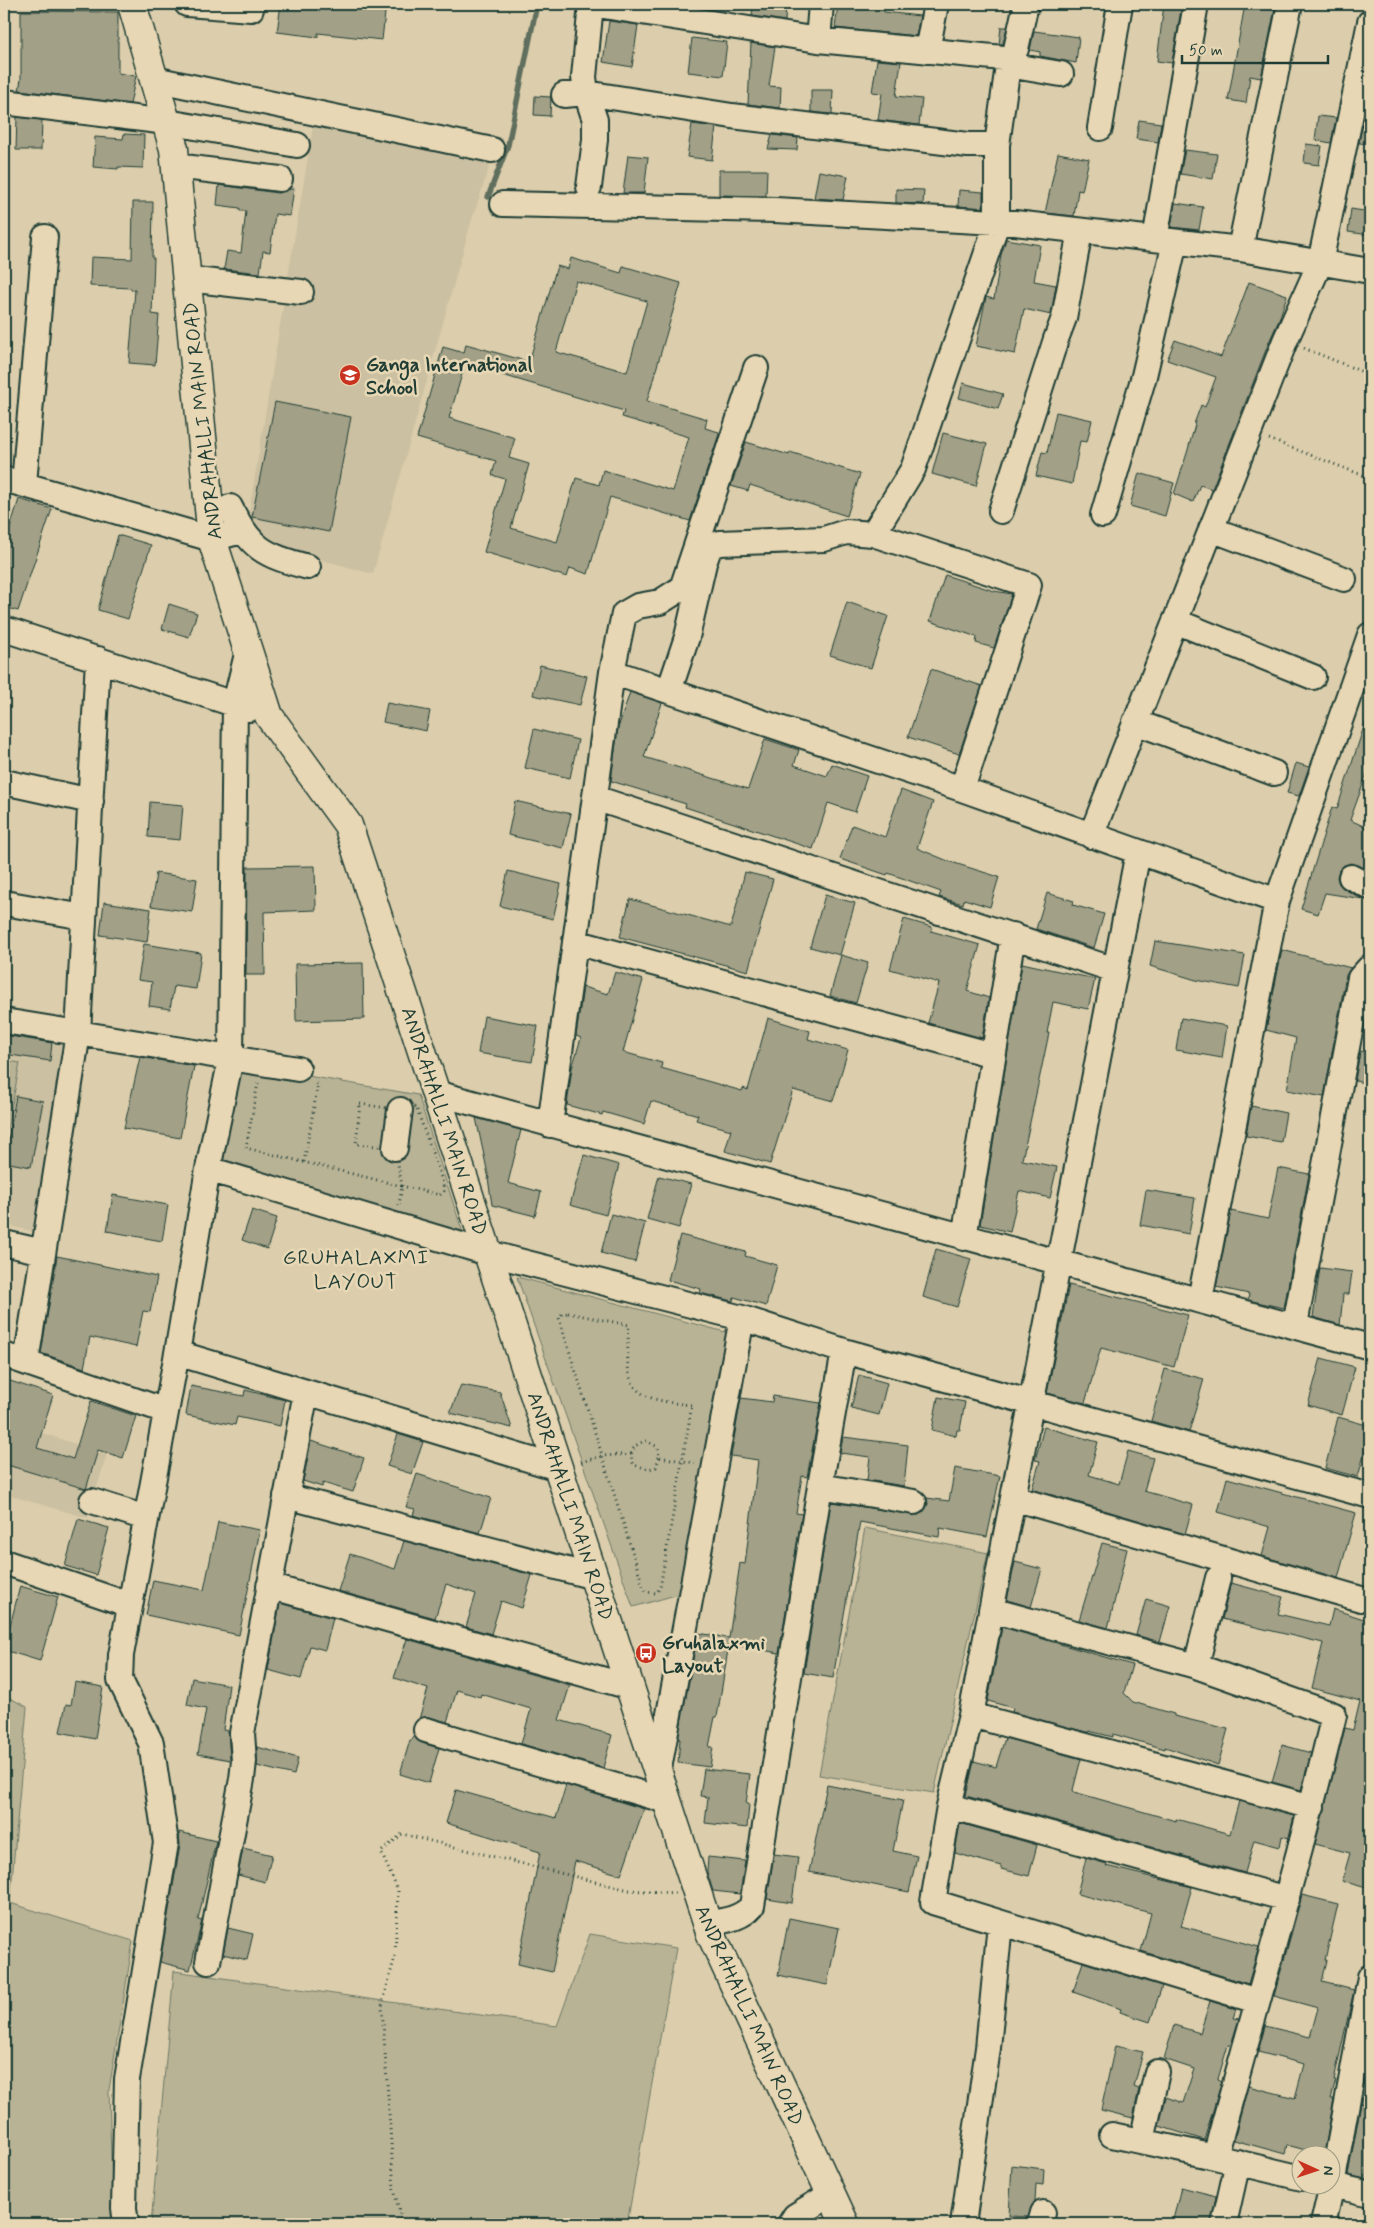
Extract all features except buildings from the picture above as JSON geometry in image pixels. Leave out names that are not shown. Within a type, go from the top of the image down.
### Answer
[{"type":"main road","name":"ANDRAHALLI MAIN ROAD","points":[[132,4],[174,149],[212,539],[269,716],[348,824],[706,1923],[845,2224]]},
{"type":"street","points":[[187,4],[251,9],[251,4]]},
{"type":"street","points":[[575,94],[584,67],[591,4],[818,40],[1003,58],[1008,65],[1061,74]]},
{"type":"street","points":[[818,40],[821,4]]},
{"type":"street","points":[[928,51],[936,4]]},
{"type":"street","points":[[873,534],[913,469],[997,223],[997,145],[1008,65],[1016,49],[1026,4]]},
{"type":"street","points":[[1100,128],[1120,4]]},
{"type":"street","points":[[1103,515],[1144,376],[1165,240],[1196,4]]},
{"type":"street","points":[[1240,249],[1290,4]]},
{"type":"street","points":[[1091,836],[1285,341],[1320,264],[1370,22]]},
{"type":"street","points":[[154,79],[492,150]]},
{"type":"street","points":[[575,94],[742,118],[968,145],[997,145]]},
{"type":"street","points":[[575,94],[595,120],[589,187]]},
{"type":"street","points":[[4,102],[167,122],[297,145]]},
{"type":"street","points":[[176,166],[280,180]]},
{"type":"street","points":[[503,204],[775,210],[1015,223],[1240,249],[1370,271]]},
{"type":"street","points":[[1001,511],[1064,318],[1080,231]]},
{"type":"street","points":[[45,237],[14,482],[212,539],[242,531]]},
{"type":"street","points":[[187,279],[301,292]]},
{"type":"street","points":[[550,1125],[612,672],[624,614],[638,606],[660,602],[682,588],[756,368]]},
{"type":"street","points":[[230,507],[242,531],[257,547],[279,559],[308,567]]},
{"type":"street","points":[[1211,529],[1344,579]]},
{"type":"street","points":[[669,691],[687,637],[704,563],[710,546],[720,543],[824,539],[846,532],[873,534],[1029,585],[962,788]]},
{"type":"street","points":[[1175,621],[1313,677]]},
{"type":"street","points":[[4,629],[269,716]]},
{"type":"street","points":[[1200,1300],[1277,901],[1370,635]]},
{"type":"street","points":[[126,2224],[124,2208],[127,2079],[166,1843],[151,1742],[120,1680],[121,1655],[208,1169],[231,1058],[234,704],[248,650]]},
{"type":"street","points":[[26,1362],[78,1033],[98,659]]},
{"type":"street","points":[[612,672],[962,788],[1091,836],[1277,901]]},
{"type":"street","points":[[1136,722],[1274,773]]},
{"type":"street","points":[[4,782],[91,800]]},
{"type":"street","points":[[595,798],[1115,970]]},
{"type":"street","points":[[1138,852],[971,1715],[949,1806],[933,1902],[1257,2001]]},
{"type":"street","points":[[4,903],[84,917]]},
{"type":"street","points":[[964,1238],[1013,935]]},
{"type":"street","points":[[575,942],[993,1055]]},
{"type":"street","points":[[1295,1325],[1367,977]]},
{"type":"street","points":[[4,1020],[231,1058],[303,1076]]},
{"type":"street","points":[[436,1093],[964,1238],[1295,1325],[1370,1347]]},
{"type":"street","points":[[395,1148],[400,1110]]},
{"type":"street","points":[[208,1169],[488,1253],[742,1318],[844,1350],[1370,1496]]},
{"type":"street","points":[[4,1243],[43,1252]]},
{"type":"street","points":[[658,1774],[716,1468],[742,1318]]},
{"type":"street","points":[[706,1923],[722,1922],[748,1911],[752,1906],[844,1350]]},
{"type":"street","points":[[176,1353],[558,1468]]},
{"type":"street","points":[[4,1355],[166,1411]]},
{"type":"street","points":[[208,1962],[242,1779],[244,1761],[242,1733],[306,1392]]},
{"type":"street","points":[[820,1486],[914,1502]]},
{"type":"street","points":[[286,1496],[594,1577]]},
{"type":"street","points":[[1013,1498],[1361,1599]]},
{"type":"street","points":[[92,1501],[146,1518]]},
{"type":"street","points":[[4,1562],[130,1605]]},
{"type":"street","points":[[1196,1666],[1218,1578]]},
{"type":"street","points":[[269,1586],[630,1688]]},
{"type":"street","points":[[991,1610],[1196,1666],[1334,1714],[1312,1807],[1257,2001],[1226,2160],[1224,2224]]},
{"type":"street","points":[[971,1715],[1312,1807]]},
{"type":"street","points":[[426,1730],[667,1801]]},
{"type":"street","points":[[949,1806],[1287,1899]]},
{"type":"street","points":[[963,2224],[988,2048],[1000,1923]]},
{"type":"street","points":[[1339,2146],[1370,1977]]},
{"type":"street","points":[[1142,2141],[1157,2072]]},
{"type":"street","points":[[1112,2135],[1292,2176]]},
{"type":"street","points":[[1342,2187],[1370,2194]]},
{"type":"street","points":[[790,2224],[795,2216],[831,2194]]},
{"type":"street","points":[[1323,2224],[1329,2196]]},
{"type":"path","points":[[1285,341],[1370,374]]},
{"type":"path","points":[[1249,432],[1370,478]]},
{"type":"path","points":[[260,1075],[246,1148],[402,1186],[397,1226]]},
{"type":"path","points":[[303,1076],[318,1084],[304,1162]]},
{"type":"path","points":[[568,1313],[630,1325],[627,1365],[631,1383],[647,1397],[660,1402],[692,1405],[682,1461],[660,1588],[656,1593],[646,1592],[559,1318],[562,1314],[568,1313]]},
{"type":"path","points":[[646,1441],[658,1447],[659,1457],[656,1466],[649,1469],[634,1465],[633,1448],[638,1443],[646,1441]]},
{"type":"path","points":[[602,1456],[632,1454]]},
{"type":"path","points":[[659,1457],[716,1468]]},
{"type":"path","points":[[402,2224],[394,2189],[382,2006],[395,1956],[398,1891],[381,1852],[402,1834],[629,1890],[698,1895]]},
{"type":"shaded area","name":"Ganga International School","points":[[314,120],[491,162],[470,226],[373,574],[260,543],[247,524]]},
{"type":"shaded area","points":[[4,1027],[68,1037],[34,1232],[4,1224]]},
{"type":"shaded area","points":[[4,1060],[20,1063],[4,1146]]},
{"type":"shaded area","points":[[238,1064],[418,1095],[464,1236],[223,1165]]},
{"type":"shaded area","points":[[517,1277],[733,1334],[679,1594],[633,1607]]},
{"type":"shaded area","points":[[4,1421],[107,1454],[88,1518],[4,1494]]},
{"type":"shaded area","points":[[865,1528],[988,1553],[934,1793],[819,1775]]},
{"type":"shaded area","points":[[4,1695],[27,1707],[10,1903],[133,1941],[109,2090],[113,2224],[4,2224]]},
{"type":"shaded area","points":[[590,1934],[676,1948],[627,2224],[151,2224],[174,1971],[557,2026]]},
{"type":"waterway","points":[[488,197],[508,145],[537,4]]},
{"type":"place","name":"Ganga International School","points":[[350,375]]},
{"type":"place","name":"Gruhalaxmi Layout","points":[[646,1653]]},
{"type":"district","name":"GRUHALAXMI LAYOUT","points":[[356,1269]]}]
